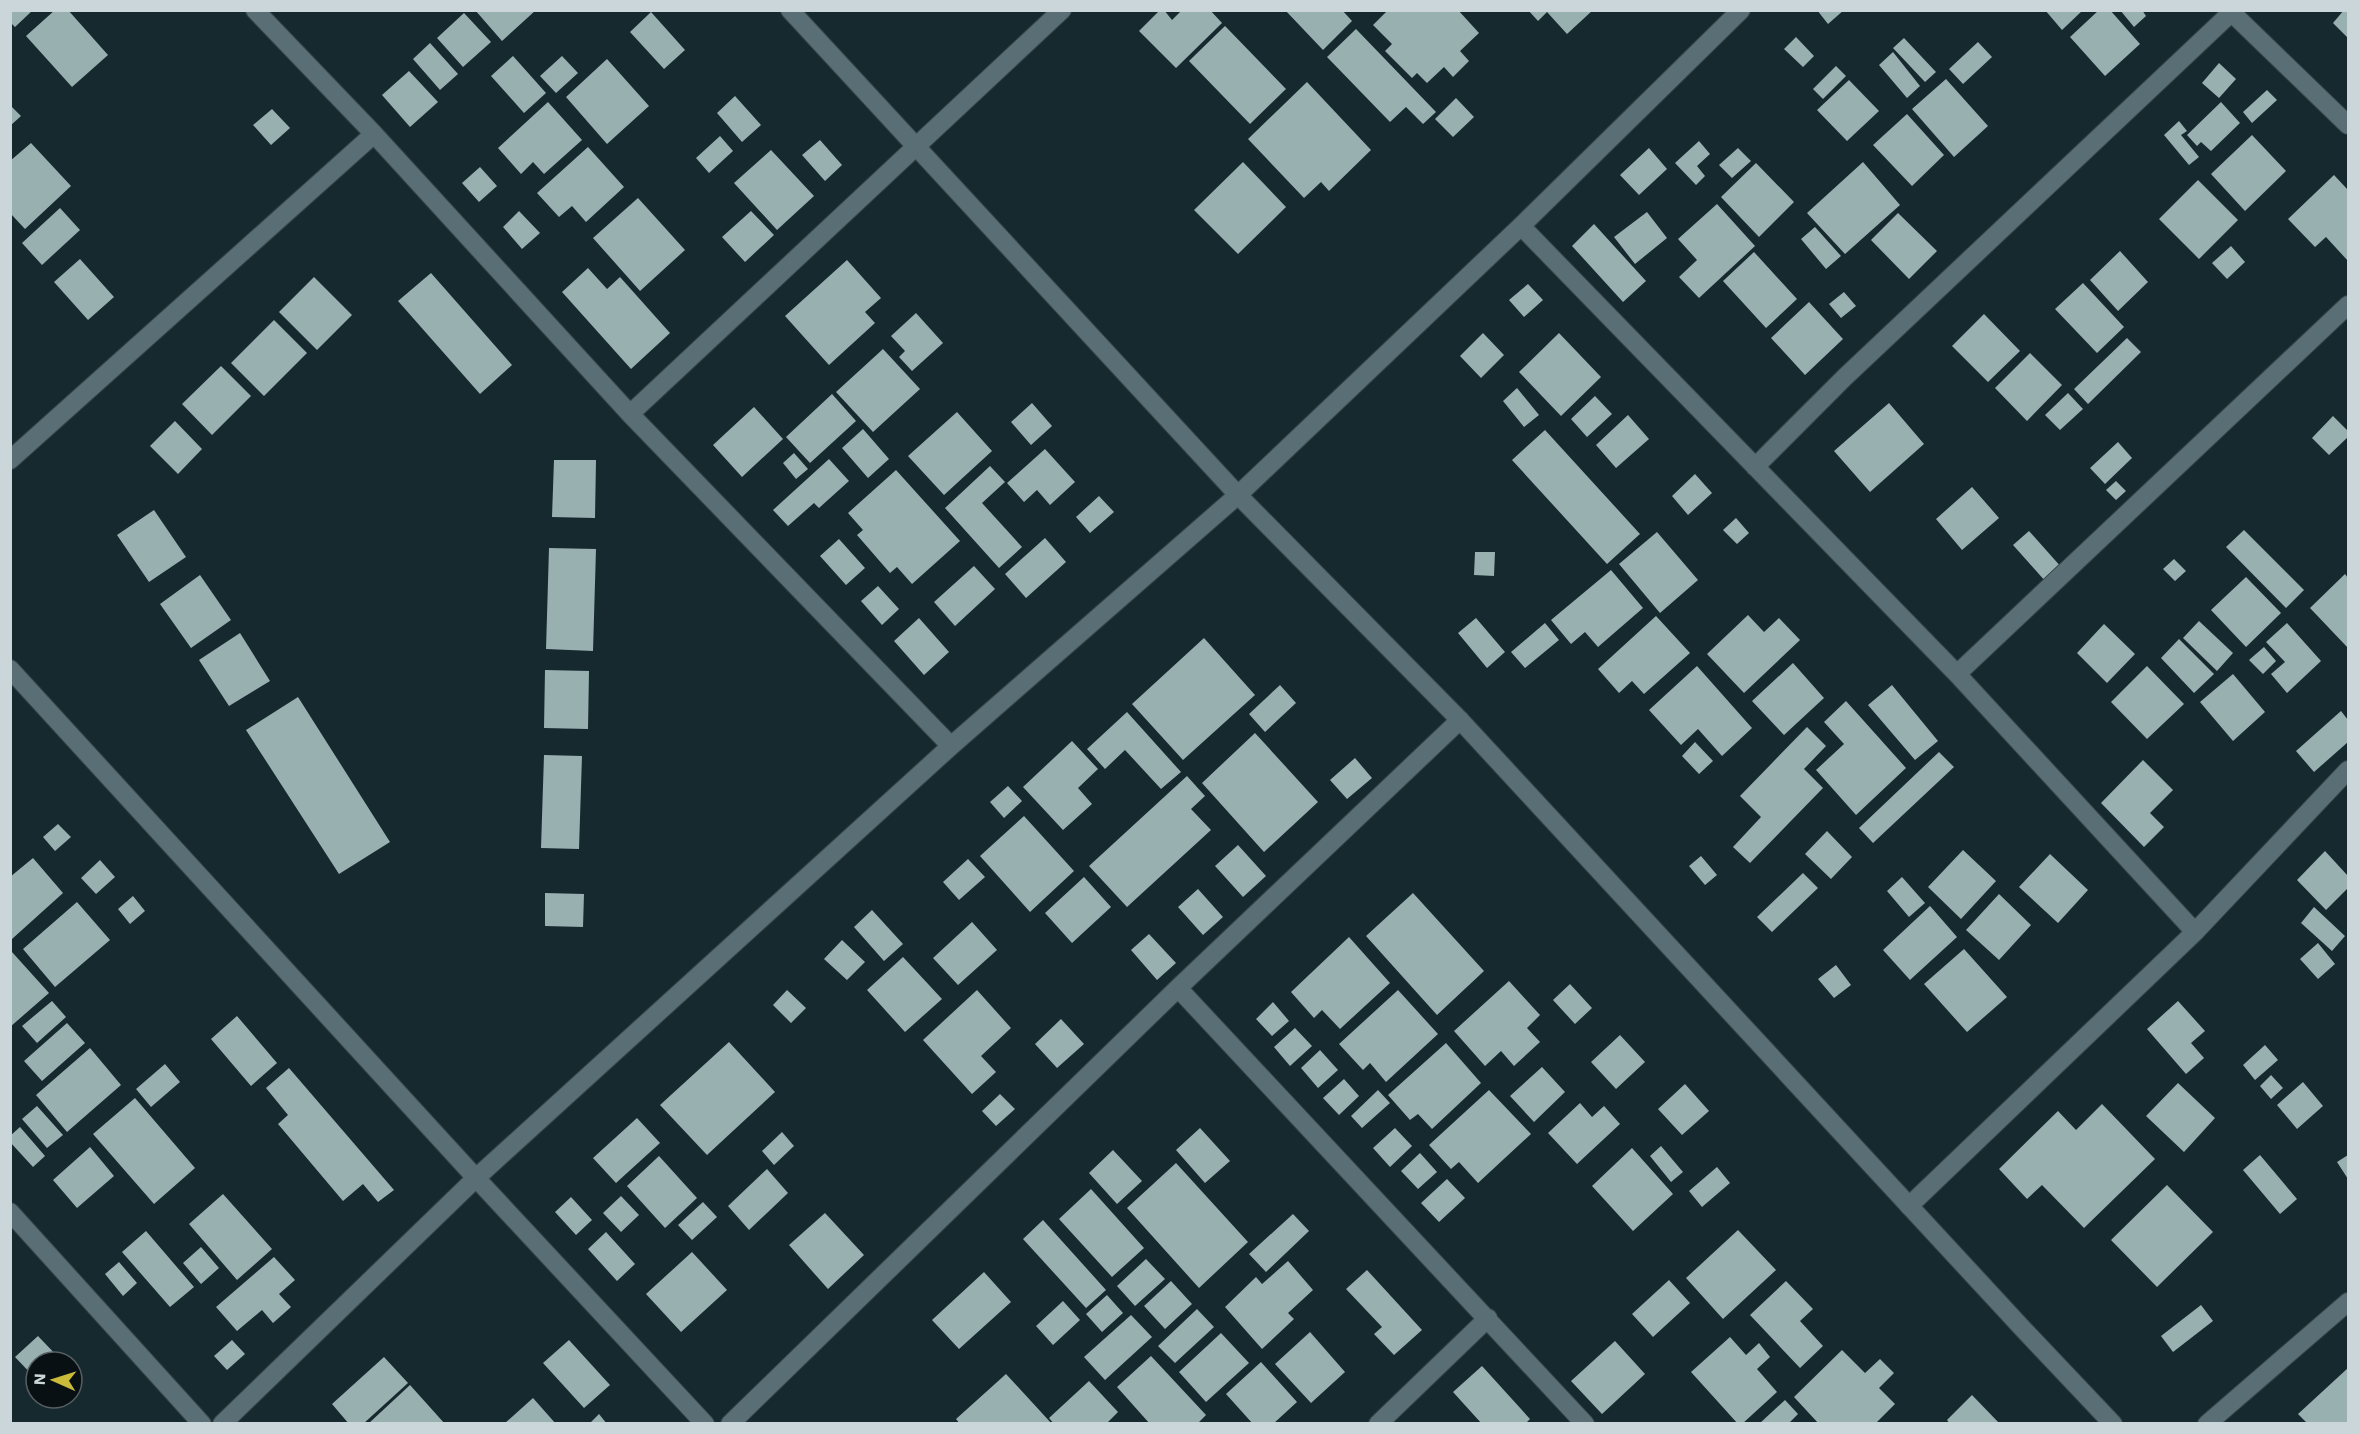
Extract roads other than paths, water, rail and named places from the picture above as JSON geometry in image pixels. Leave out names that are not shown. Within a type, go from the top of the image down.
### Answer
[{"type":"street","points":[[255,10],[374,134],[630,414],[951,746]]},
{"type":"street","points":[[790,10],[1238,495],[1460,720],[2113,1424]]},
{"type":"street","points":[[630,414],[1062,10]]},
{"type":"street","points":[[222,1424],[476,1178],[951,746],[1238,495],[1521,226],[1741,10]]},
{"type":"street","points":[[1755,467],[1845,377],[2232,11],[2349,125]]},
{"type":"street","points":[[10,460],[374,134]]},
{"type":"street","points":[[1521,226],[1957,674],[2195,932]]},
{"type":"street","points":[[1957,674],[2349,305]]},
{"type":"street","points":[[10,669],[476,1178],[705,1424]]},
{"type":"street","points":[[730,1424],[1178,988],[1460,720]]},
{"type":"street","points":[[1909,1206],[2195,932],[2349,770]]},
{"type":"street","points":[[1178,988],[1488,1318],[1578,1421]]},
{"type":"street","points":[[10,1212],[202,1424]]},
{"type":"street","points":[[2207,1424],[2349,1302]]},
{"type":"street","points":[[1378,1424],[1488,1318]]}]
